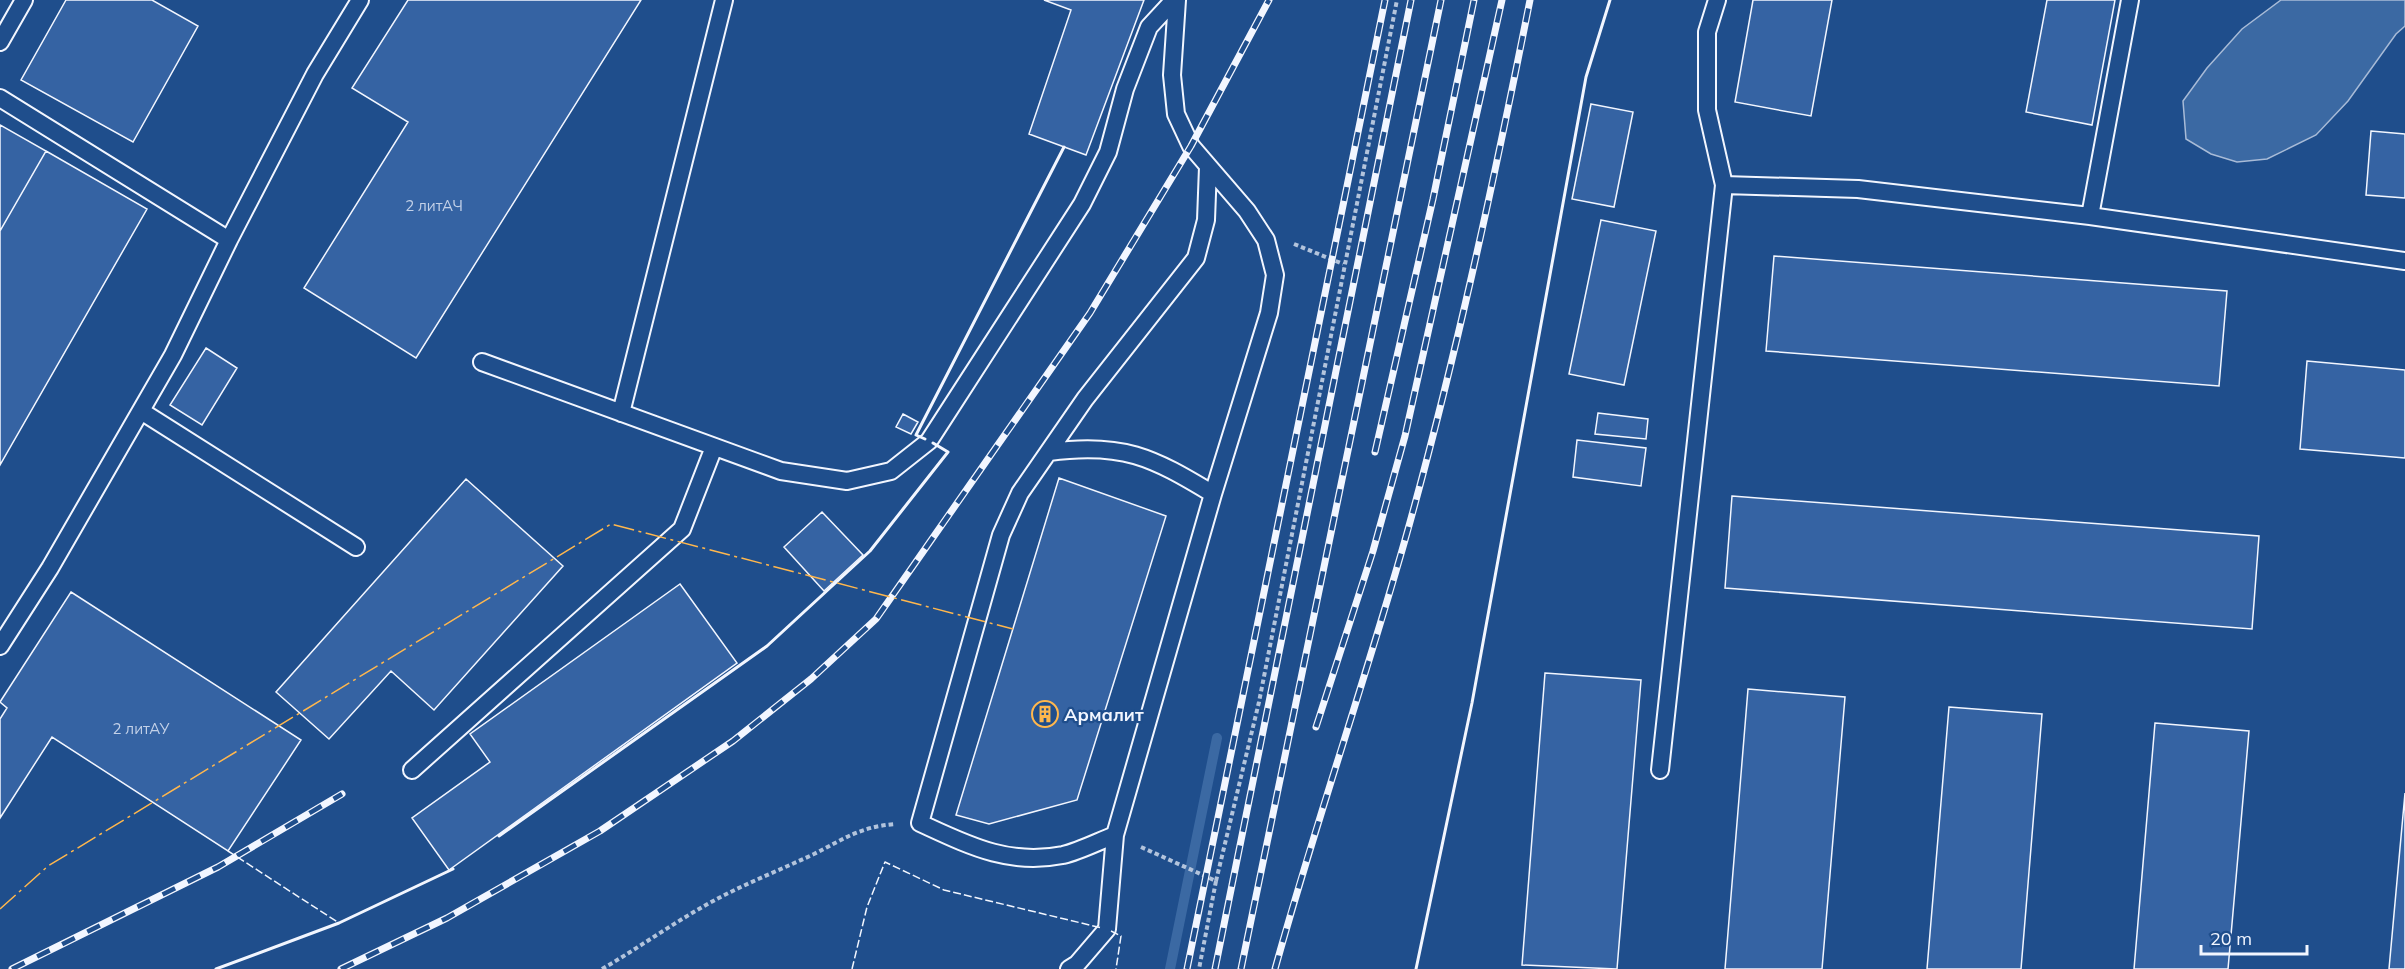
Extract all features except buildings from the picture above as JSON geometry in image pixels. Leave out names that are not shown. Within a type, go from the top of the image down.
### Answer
[{"type":"lane","points":[[0,42],[24,0]]},
{"type":"lane","points":[[0,645],[50,568],[173,355],[229,240],[315,74],[360,0]]},
{"type":"lane","points":[[621,413],[724,0]]},
{"type":"lane","points":[[482,362],[781,471],[847,481],[891,471],[929,441],[1082,204],[1108,152],[1125,89],[1149,27],[1176,0]]},
{"type":"lane","points":[[1069,969],[1077,964],[1107,929],[1115,835],[1213,494],[1269,313],[1275,275],[1266,240],[1247,211],[1191,146],[1176,114],[1172,75],[1176,0]]},
{"type":"lane","points":[[1660,770],[1724,185],[1707,110],[1707,32],[1717,0]]},
{"type":"lane","points":[[2090,216],[2130,0]]},
{"type":"lane","points":[[0,98],[229,240]]},
{"type":"lane","points":[[1115,835],[1064,855],[1019,859],[975,848],[920,823],[1001,535],[1020,493],[1085,399],[1196,258],[1206,220],[1208,167]]},
{"type":"lane","points":[[1724,185],[1858,189],[2090,216],[2405,261]]},
{"type":"lane","points":[[141,411],[356,547]]},
{"type":"lane","points":[[412,770],[682,529],[714,447]]},
{"type":"lane","points":[[1049,452],[1082,448],[1126,451],[1167,466],[1213,494]]},
{"type":"path","points":[[1199,969],[1216,880],[1259,702],[1343,264],[1397,0]]},
{"type":"path","points":[[1266,240],[1301,244],[1343,264]]},
{"type":"path","points":[[602,969],[645,945],[697,909],[757,878],[815,853],[850,833],[881,825],[920,823]]},
{"type":"path","points":[[1115,835],[1216,880]]},
{"type":"water","points":[[2281,0],[2405,0],[2405,26],[2396,34],[2348,101],[2316,135],[2267,159],[2237,162],[2211,154],[2186,139],[2183,101],[2207,68],[2242,29]]},
{"type":"waterway","points":[[1170,969],[1217,738]]},
{"type":"railway","points":[[341,969],[447,918],[600,831],[733,741],[811,679],[876,619],[1090,313],[1191,146],[1269,0]]},
{"type":"railway","points":[[1187,969],[1385,0]]},
{"type":"railway","points":[[1215,969],[1411,0]]},
{"type":"railway","points":[[1241,969],[1441,0]]},
{"type":"railway","points":[[1375,452],[1433,199],[1474,0]]},
{"type":"railway","points":[[1316,727],[1373,551],[1405,436],[1502,0]]},
{"type":"railway","points":[[1275,969],[1405,540],[1441,406],[1473,271],[1530,0]]},
{"type":"railway","points":[[12,969],[218,867],[342,794]]},
{"type":"fence","points":[[228,851],[339,923]]},
{"type":"fence","points":[[852,969],[867,907],[885,862],[944,890],[1102,928]]},
{"type":"fence","points":[[1111,931],[1121,936],[1116,969]]},
{"type":"wall","points":[[1416,969],[1472,703],[1586,77],[1610,0]]},
{"type":"wall","points":[[925,439],[916,435],[1064,147]]},
{"type":"wall","points":[[499,836],[767,646],[870,551],[948,452],[933,443]]},
{"type":"wall","points":[[216,969],[339,923],[453,869]]},
{"type":"power","points":[[0,909],[48,866],[611,524],[1013,629]]},
{"type":"place","name":"Армалит","points":[[1045,714]]}]
